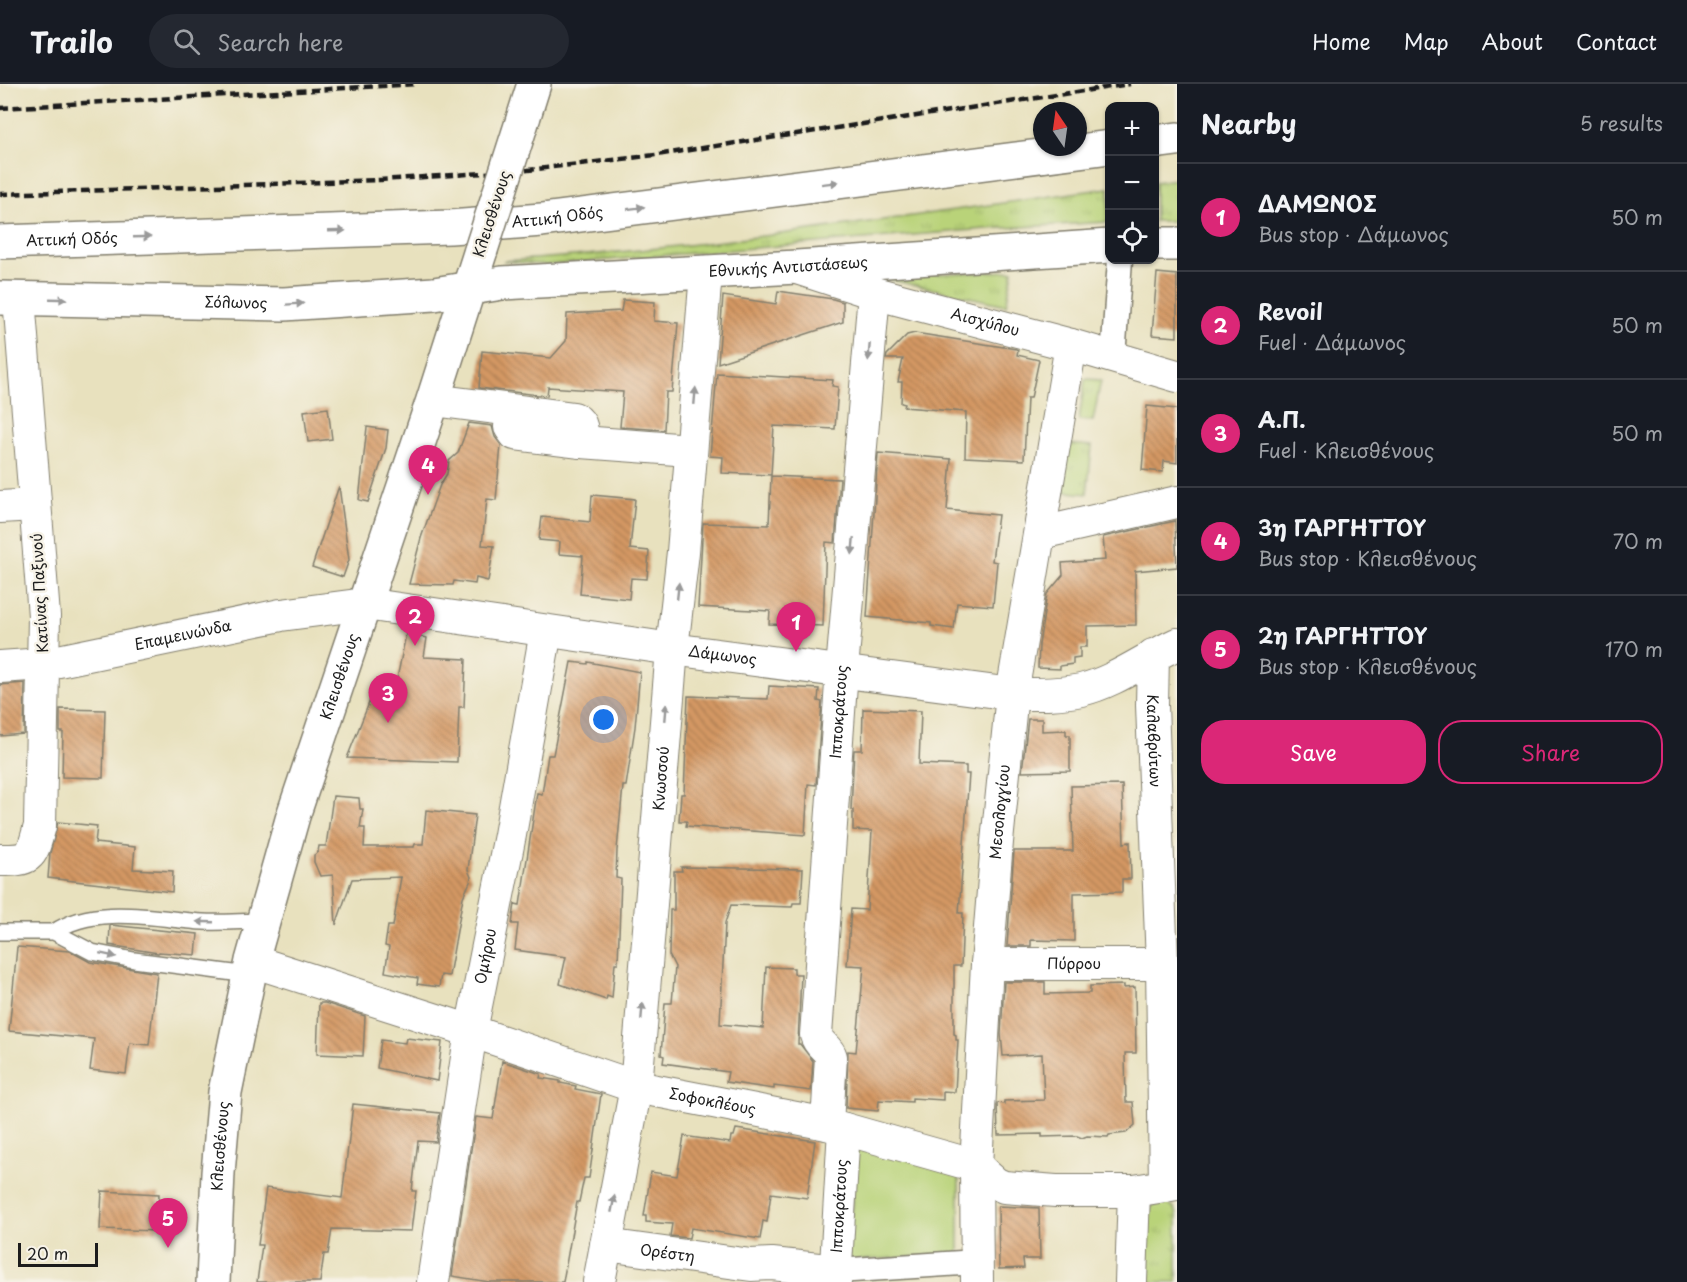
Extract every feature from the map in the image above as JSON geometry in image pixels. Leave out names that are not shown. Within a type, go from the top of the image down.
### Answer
[{"type":"main road","name":"Κλεισθένους","points":[[213,1282],[223,1114],[251,968],[293,816],[433,400],[534,84]]},
{"type":"main road","points":[[1159,141],[1177,139]]},
{"type":"main road","name":"Αττική Οδός","points":[[0,242],[450,227],[542,220],[1105,148]]},
{"type":"main road","points":[[1159,244],[1177,244]]},
{"type":"main road","name":"Εθνικής Αντιστάσεως","points":[[469,288],[502,283],[706,273],[1105,246]]},
{"type":"main road","name":"Σόλωνος","points":[[9,298],[284,304],[434,294],[469,288]]},
{"type":"street","points":[[1113,357],[1120,264]]},
{"type":"street","name":"Αισχύλου","points":[[797,267],[874,293],[1071,345],[1177,376]]},
{"type":"street","name":"Κνωσσού","points":[[599,1282],[636,1087],[706,273]]},
{"type":"street","name":"Ιπποκράτους","points":[[836,1276],[836,1127],[831,1057],[829,1051],[820,1045],[816,1035],[842,670],[874,293]]},
{"type":"street","name":"Κατίνας Παξινού","points":[[0,860],[22,860],[30,855],[40,826],[44,664],[44,616],[35,505],[9,298]]},
{"type":"street","name":"Μεσολογγίου","points":[[977,1272],[976,1166],[987,964],[1012,694],[1071,345]]},
{"type":"street","points":[[433,400],[512,411],[510,427],[515,434],[581,442],[690,450]]},
{"type":"street","points":[[1041,533],[1177,501]]},
{"type":"street","points":[[0,507],[35,505]]},
{"type":"street","name":"Δάμωνος","points":[[365,604],[672,649],[1012,694],[1058,694],[1084,690],[1165,650]]},
{"type":"street","name":"Επαμεινώνδα","points":[[0,667],[44,664],[281,615],[365,604]]},
{"type":"street","name":"Ομήρου","points":[[433,1282],[471,1031],[510,835],[546,631]]},
{"type":"street","name":"Καλαβρύτων","points":[[1165,650],[1152,705],[1171,1185]]},
{"type":"street","name":"Πύρρου","points":[[987,964],[1162,964]]},
{"type":"street","name":"Σοφοκλέους","points":[[251,968],[471,1031],[636,1087],[836,1127],[976,1166],[995,1183],[1004,1187],[1056,1191],[1134,1191],[1171,1185]]},
{"type":"street","points":[[1131,1282],[1134,1191]]},
{"type":"street","name":"Ορέστη","points":[[606,1245],[751,1265],[772,1264],[836,1276]]},
{"type":"street","points":[[836,1276],[977,1272]]},
{"type":"lane","points":[[54,933],[67,924],[92,918],[207,922],[264,921]]},
{"type":"lane","points":[[0,932],[54,933],[92,952],[134,960],[251,968]]},
{"type":"green space","points":[[1177,179],[1177,221],[1159,221],[1159,181]]},
{"type":"green space","points":[[1105,189],[1105,222],[986,229],[547,265],[503,261],[579,256],[731,240]]},
{"type":"green space","points":[[1013,271],[1006,305],[887,279],[888,276]]},
{"type":"green space","points":[[1085,379],[1101,380],[1093,421],[1079,420]]},
{"type":"green space","points":[[1067,444],[1092,446],[1087,494],[1059,491]]},
{"type":"green space","points":[[857,1143],[959,1171],[959,1254],[847,1261]]},
{"type":"green space","points":[[1164,1202],[1174,1208],[1177,1214],[1177,1282],[1145,1282],[1146,1216],[1153,1205]]},
{"type":"building","points":[[1157,273],[1177,275],[1177,337],[1152,335]]},
{"type":"building","points":[[778,291],[843,302],[843,322],[718,363],[723,296],[776,304]]},
{"type":"building","points":[[623,300],[655,302],[654,321],[678,323],[672,392],[666,392],[664,430],[620,427],[623,392],[548,387],[547,396],[479,388],[482,351],[551,358],[566,341],[567,314],[621,311]]},
{"type":"building","points":[[915,333],[1016,349],[1018,350],[1017,355],[1039,360],[1031,398],[1027,398],[1024,460],[965,457],[966,412],[904,407],[905,404],[901,403],[902,382],[898,382],[903,359],[886,359],[887,355],[907,335]]},
{"type":"building","points":[[717,373],[833,380],[832,386],[838,387],[835,429],[774,426],[771,475],[722,473],[723,457],[710,456]]},
{"type":"building","points":[[1147,406],[1177,409],[1177,463],[1164,461],[1163,472],[1142,470]]},
{"type":"building","points":[[328,408],[332,439],[308,442],[304,411]]},
{"type":"building","points":[[469,423],[492,426],[495,437],[501,445],[496,500],[487,499],[482,545],[494,546],[488,581],[476,578],[475,584],[454,581],[453,585],[409,584],[421,538],[440,485],[447,474],[449,461],[458,453]]},
{"type":"building","points":[[367,427],[388,430],[386,448],[368,502],[359,500]]},
{"type":"building","points":[[878,453],[951,459],[947,510],[998,515],[992,561],[997,562],[993,606],[957,603],[954,629],[931,626],[931,623],[867,617]]},
{"type":"building","points":[[771,476],[840,479],[835,543],[826,542],[823,626],[769,624],[770,611],[698,607],[703,523],[769,525]]},
{"type":"building","points":[[339,486],[349,560],[343,577],[312,567]]},
{"type":"building","points":[[592,495],[635,499],[630,549],[649,551],[647,579],[631,578],[629,599],[580,594],[583,556],[559,554],[560,542],[539,540],[542,517],[590,522]]},
{"type":"building","points":[[1175,521],[1177,567],[1135,571],[1136,625],[1087,626],[1087,647],[1080,647],[1080,657],[1073,658],[1073,664],[1060,666],[1060,669],[1038,668],[1047,594],[1063,575],[1062,563],[1105,560],[1103,537]]},
{"type":"building","points":[[406,634],[427,638],[424,657],[466,659],[464,707],[459,707],[457,762],[347,758],[377,683],[395,689]]},
{"type":"building","points":[[571,662],[588,664],[588,662],[640,672],[635,727],[626,786],[623,786],[617,850],[616,878],[621,879],[618,963],[615,963],[612,998],[607,996],[606,1000],[560,984],[566,957],[515,950],[518,924],[512,924],[515,904],[520,905],[537,793],[542,794],[548,755],[553,755]]},
{"type":"building","points":[[25,683],[24,734],[0,736],[0,685]]},
{"type":"building","points":[[769,686],[819,689],[818,701],[822,702],[816,785],[808,784],[805,835],[686,826],[687,821],[679,821],[681,794],[684,794],[688,696],[768,699]]},
{"type":"building","points":[[60,709],[105,710],[103,778],[62,777],[63,732],[60,732]]},
{"type":"building","points":[[863,709],[921,711],[919,764],[966,766],[966,774],[969,774],[959,913],[963,913],[961,966],[954,966],[954,1034],[958,1040],[955,1092],[943,1091],[943,1100],[912,1098],[912,1102],[879,1100],[878,1111],[846,1108],[848,1051],[856,1052],[864,966],[847,965],[851,909],[867,910],[872,831],[853,830],[853,810],[851,810],[854,750],[862,750]]},
{"type":"building","points":[[1028,719],[1042,719],[1042,731],[1066,730],[1066,735],[1070,735],[1070,771],[1022,772]]},
{"type":"building","points":[[1122,785],[1124,843],[1130,842],[1131,879],[1122,879],[1122,892],[1074,893],[1074,941],[1031,940],[1031,946],[1007,946],[1014,851],[1073,851],[1071,786]]},
{"type":"building","points":[[333,796],[359,798],[360,809],[363,809],[360,828],[365,828],[364,847],[414,847],[415,844],[423,844],[426,810],[475,815],[468,870],[471,877],[470,882],[463,897],[449,976],[441,975],[439,987],[417,984],[418,978],[385,972],[389,947],[385,946],[388,926],[393,926],[401,877],[352,879],[336,925],[333,875],[320,876],[314,862],[314,855],[318,852],[319,846],[326,846]]},
{"type":"building","points":[[58,822],[97,826],[95,843],[135,847],[133,869],[173,871],[172,892],[48,878],[50,853]]},
{"type":"building","points":[[681,867],[803,869],[801,903],[793,903],[792,907],[731,905],[725,923],[720,1024],[763,1028],[766,967],[794,968],[794,974],[801,974],[798,1044],[813,1061],[811,1091],[774,1086],[774,1089],[726,1082],[728,1072],[663,1063],[664,1056],[661,1055],[665,1003],[672,1003],[675,967],[669,955],[670,910],[674,910],[674,871],[682,871]]},
{"type":"building","points":[[110,925],[198,934],[196,955],[158,953],[109,945]]},
{"type":"building","points":[[17,947],[70,951],[90,962],[157,973],[149,1045],[130,1043],[126,1074],[90,1070],[94,1039],[9,1031]]},
{"type":"building","points":[[1004,982],[1045,982],[1045,994],[1090,993],[1090,986],[1135,987],[1136,1053],[1125,1053],[1126,1102],[1133,1102],[1135,1125],[1126,1133],[1108,1137],[1087,1136],[1082,1138],[1077,1136],[1042,1137],[1042,1134],[998,1135],[997,1103],[1044,1100],[1042,1054],[1003,1056],[1001,1034]]},
{"type":"building","points":[[319,1003],[365,1016],[363,1056],[317,1054]]},
{"type":"building","points":[[406,1038],[442,1042],[437,1081],[377,1068],[381,1040],[405,1043]]},
{"type":"building","points":[[502,1061],[541,1074],[540,1078],[560,1081],[560,1083],[576,1086],[575,1089],[601,1094],[589,1178],[584,1178],[579,1202],[577,1202],[563,1282],[489,1282],[452,1276],[476,1117],[493,1119]]},
{"type":"building","points":[[353,1104],[440,1113],[436,1142],[418,1141],[412,1191],[416,1191],[411,1231],[332,1229],[328,1254],[324,1254],[320,1282],[257,1282],[262,1245],[258,1245],[266,1188],[342,1198]]},
{"type":"building","points":[[736,1129],[815,1141],[807,1198],[771,1193],[767,1222],[763,1221],[760,1239],[691,1228],[689,1238],[670,1236],[672,1224],[646,1222],[646,1216],[644,1216],[651,1172],[677,1176],[684,1136],[730,1143],[731,1136],[734,1136]]},
{"type":"building","points":[[102,1191],[159,1194],[157,1231],[100,1229]]},
{"type":"building","points":[[998,1206],[1039,1208],[1040,1259],[1023,1259],[1024,1268],[999,1269]]},
{"type":"railway","points":[[0,108],[417,84]]},
{"type":"railway","points":[[0,194],[380,180],[528,170],[656,155],[1130,84]]},
{"type":"place","name":"3η ΓΑΡΓΗΤΤΟΥ","points":[[428,495]]},
{"type":"place","name":"Revoil","points":[[415,646]]},
{"type":"place","name":"ΔΑΜΩΝΟΣ","points":[[796,652]]},
{"type":"place","name":"Α.Π.","points":[[388,723]]},
{"type":"place","name":"2η ΓΑΡΓΗΤΤΟΥ","points":[[168,1248]]}]
